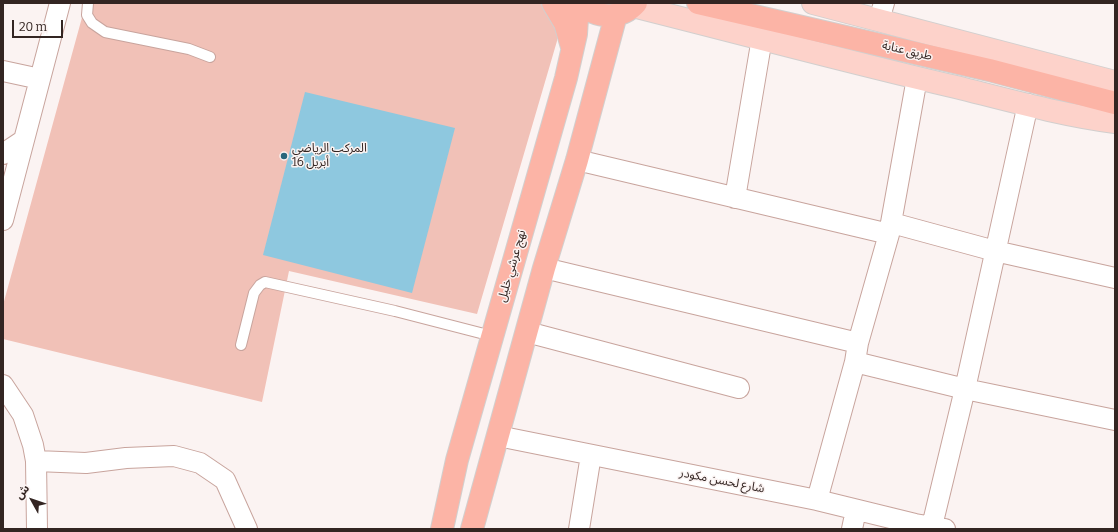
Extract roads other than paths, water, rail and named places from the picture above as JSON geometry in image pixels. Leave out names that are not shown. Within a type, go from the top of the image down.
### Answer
[{"type":"highway","points":[[553,3],[565,23],[570,36],[572,49]]},
{"type":"highway","points":[[579,3],[591,12],[607,16],[628,8]]},
{"type":"highway","name":"نهج عرشي خليل","points":[[442,529],[457,460],[566,78],[576,34],[579,3]]},
{"type":"highway","name":"طريق عنابة","points":[[698,3],[989,70],[1115,103]]},
{"type":"highway","name":"طريق عنابة","points":[[757,3],[1115,90]]},
{"type":"highway","points":[[472,529],[544,268],[577,160],[628,8]]},
{"type":"main road","points":[[813,3],[881,11],[1115,82]]},
{"type":"main road","points":[[628,8],[762,38],[917,78],[1028,104],[1115,122]]},
{"type":"street","points":[[3,220],[60,3]]},
{"type":"street","points":[[735,198],[762,38]]},
{"type":"street","points":[[3,71],[40,80]]},
{"type":"street","points":[[817,500],[855,362],[858,343],[890,229],[917,78]]},
{"type":"street","points":[[928,527],[965,389],[1028,104]]},
{"type":"street","points":[[3,154],[24,140]]},
{"type":"street","points":[[577,160],[735,198],[995,251],[1115,278]]},
{"type":"street","points":[[544,268],[858,343]]},
{"type":"street","points":[[527,332],[739,388]]},
{"type":"street","points":[[855,362],[965,389],[1115,420]]},
{"type":"street","points":[[3,385],[23,415],[31,439],[36,461],[37,529]]},
{"type":"street","name":"شارع لحسن مكودر","points":[[498,436],[817,500],[854,519],[928,527]]},
{"type":"street","points":[[578,529],[591,455]]},
{"type":"street","points":[[36,461],[86,464],[126,458],[174,456],[200,463],[225,480],[247,529]]},
{"type":"lane","points":[[88,3],[87,15],[92,23],[105,32],[189,49],[210,57]]},
{"type":"lane","points":[[241,345],[254,293],[260,285],[265,282],[395,311],[492,336]]},
{"type":"place","name":"المركب الرياضي 16 أبريل","points":[[284,156]]}]
